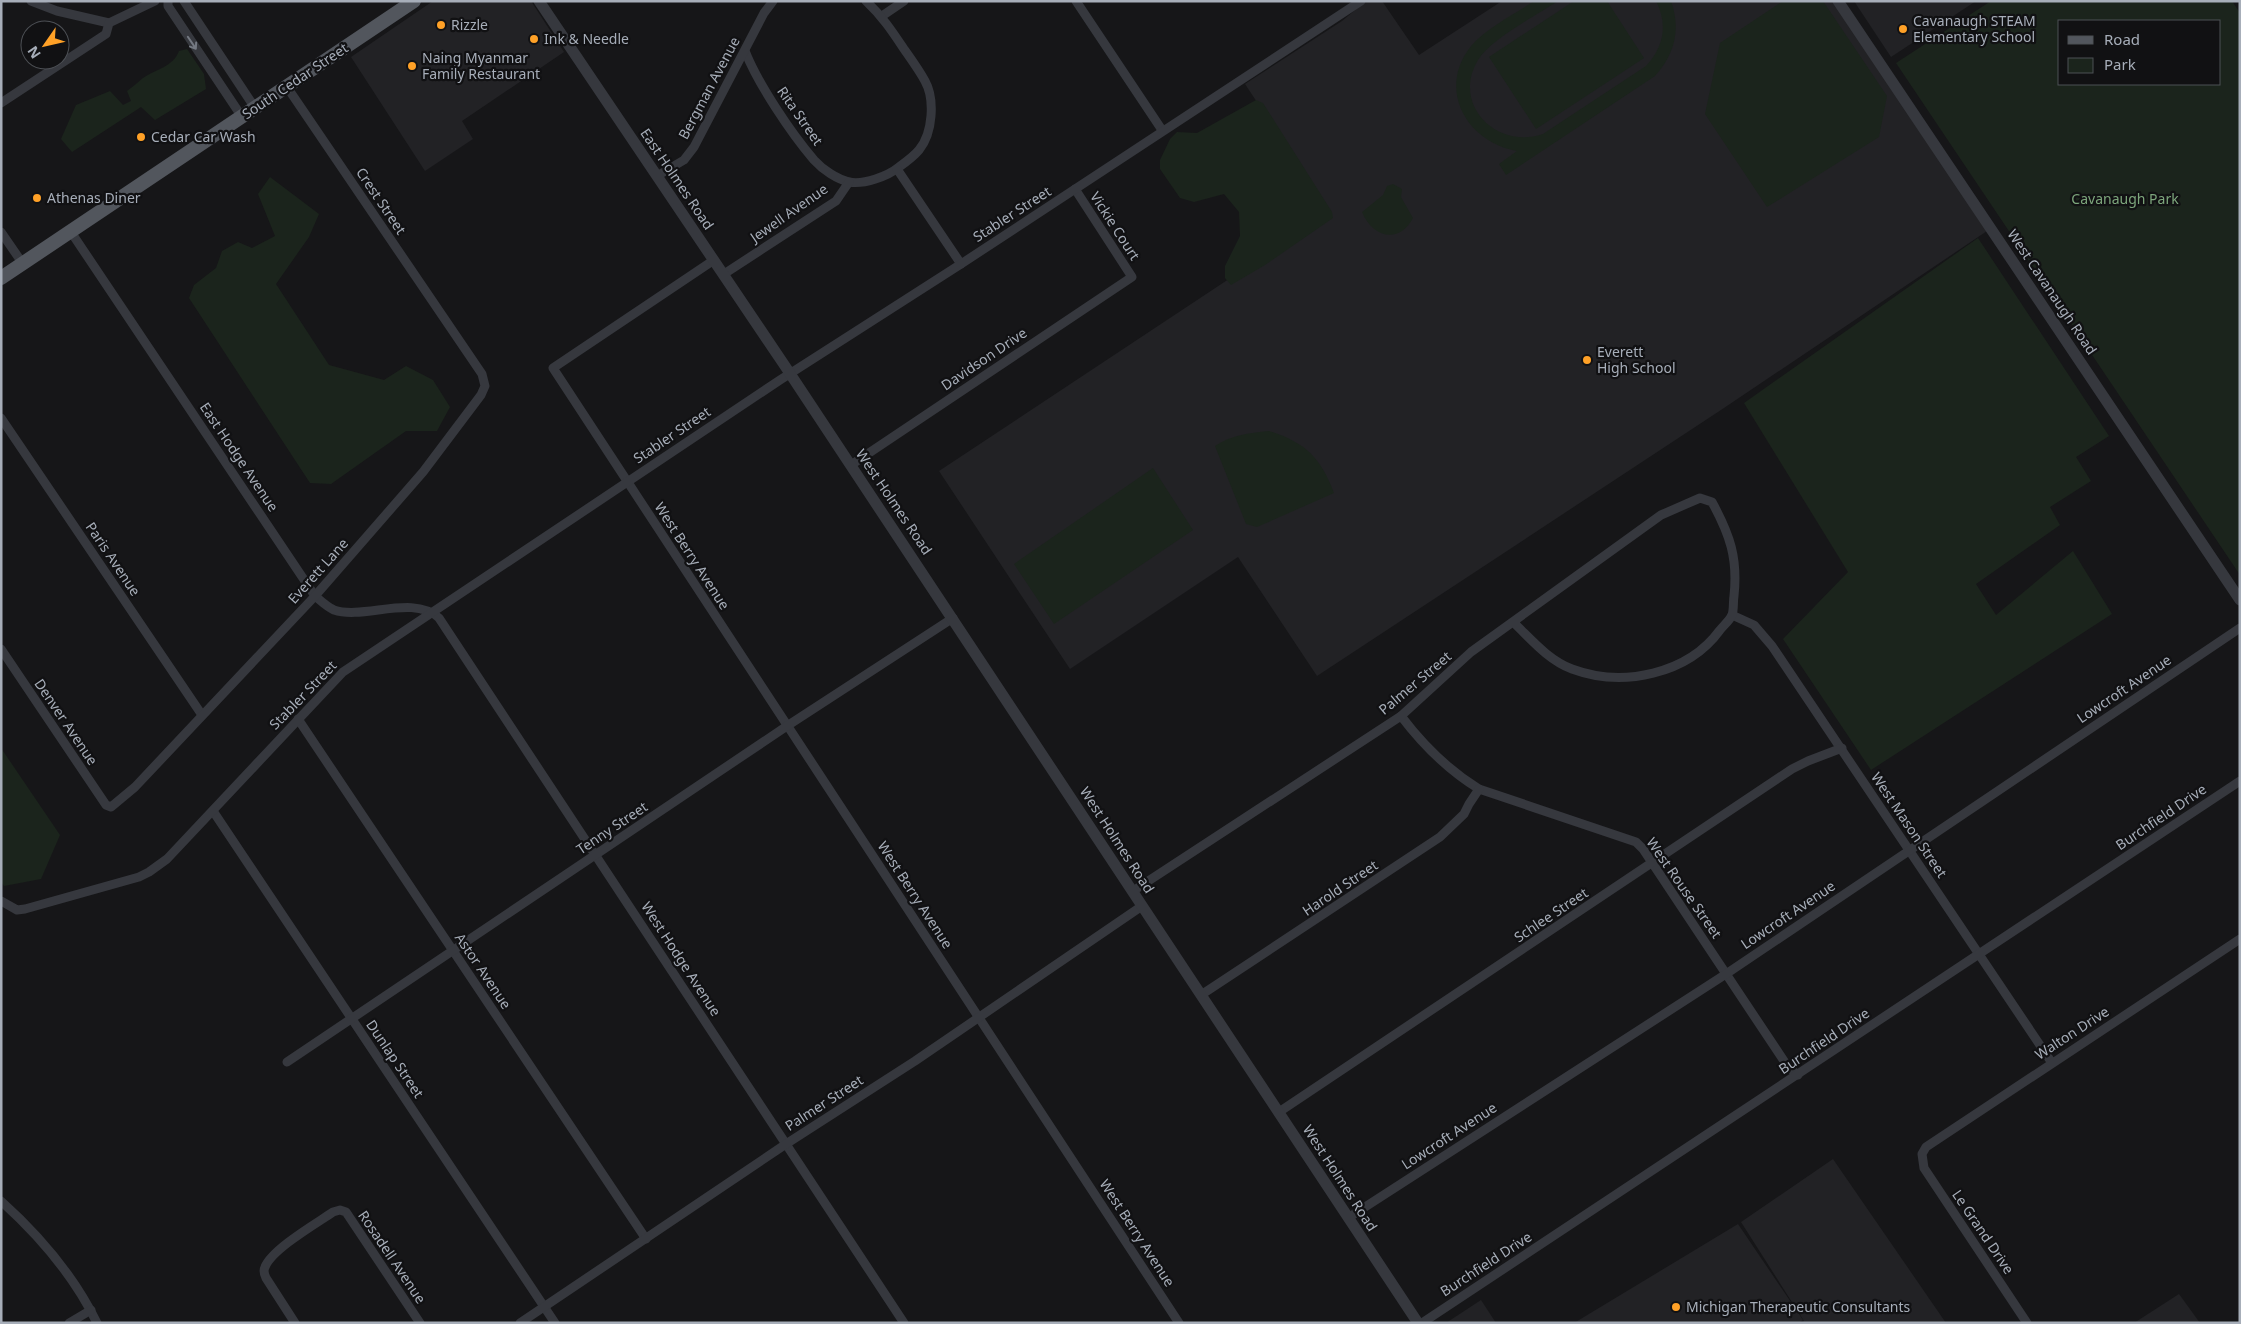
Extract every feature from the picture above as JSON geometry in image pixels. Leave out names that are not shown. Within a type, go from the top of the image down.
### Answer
[{"type":"main road","name":"South Cedar Street","points":[[1,278],[414,1]]},
{"type":"street","points":[[31,1],[56,11],[108,22],[155,1]]},
{"type":"street","points":[[168,1],[168,6],[242,118]]},
{"type":"street","points":[[184,1],[255,108]]},
{"type":"street","name":"East Holmes Road","points":[[539,1],[790,374]]},
{"type":"street","name":"Bergman Avenue","points":[[657,176],[684,160],[694,147],[764,12],[773,1]]},
{"type":"street","points":[[849,182],[868,181],[897,169],[920,148],[930,122],[931,99],[925,82],[882,16],[866,1]]},
{"type":"street","points":[[882,16],[904,1]]},
{"type":"street","points":[[1076,1],[1162,130]]},
{"type":"street","points":[[1343,1],[1349,10]]},
{"type":"street","name":"Stabler Street","points":[[1,902],[17,910],[25,909],[149,872],[167,859],[343,672],[790,374],[1075,190],[1162,130],[1361,1]]},
{"type":"street","name":"West Cavanaugh Road","points":[[1838,1],[2240,600]]},
{"type":"street","points":[[1,103],[106,34],[108,22]]},
{"type":"street","name":"Rita Street","points":[[745,51],[770,97],[815,161],[828,173],[849,182]]},
{"type":"street","name":"Crest Street","points":[[287,87],[453,331]]},
{"type":"street","points":[[897,169],[961,264]]},
{"type":"street","name":"Jewell Avenue","points":[[724,274],[836,201],[849,182]]},
{"type":"street","name":"Vickie Court","points":[[1075,190],[1132,277]]},
{"type":"street","points":[[1,232],[23,264]]},
{"type":"street","name":"East Hodge Avenue","points":[[71,232],[315,596],[334,610],[417,608],[432,612]]},
{"type":"street","name":"West Berry Avenue","points":[[714,260],[553,368],[1179,1323]]},
{"type":"street","name":"Davidson Drive","points":[[851,465],[1132,277]]},
{"type":"street","name":"Everett Lane","points":[[110,807],[135,787],[315,596],[423,472],[481,395],[485,386],[484,378],[453,331]]},
{"type":"street","name":"West Holmes Road","points":[[790,374],[1418,1323]]},
{"type":"street","name":"Paris Avenue","points":[[1,418],[202,715]]},
{"type":"street","name":"Palmer Street","points":[[1133,891],[1401,716],[1471,652],[1661,515],[1700,498],[1712,502],[1731,540],[1735,560],[1736,581],[1732,614]]},
{"type":"street","name":"West Hodge Avenue","points":[[432,612],[439,618],[904,1323]]},
{"type":"street","points":[[1513,622],[1544,652],[1572,669],[1603,676],[1627,677],[1680,666],[1710,644],[1732,614]]},
{"type":"street","name":"West Mason Street","points":[[1732,614],[1754,625],[1772,646],[2052,1063]]},
{"type":"street","name":"Tenny Street","points":[[287,1062],[787,726],[953,618]]},
{"type":"street","name":"Lowcroft Avenue","points":[[1348,1218],[1726,974],[2240,628]]},
{"type":"street","name":"Denver Avenue","points":[[1,649],[104,802],[110,807]]},
{"type":"street","name":"West Rouse Street","points":[[1401,716],[1418,739],[1458,777],[1479,789],[1636,842],[1643,849],[1788,1066],[1798,1075]]},
{"type":"street","name":"Astor Avenue","points":[[298,719],[646,1239]]},
{"type":"street","name":"Schlee Street","points":[[1278,1112],[1653,864],[1792,769],[1808,760],[1842,748]]},
{"type":"street","name":"Burchfield Drive","points":[[1422,1323],[2240,781]]},
{"type":"street","name":"Harold Street","points":[[1201,995],[1440,837],[1464,814],[1468,804],[1479,789]]},
{"type":"street","name":"Dunlap Street","points":[[213,811],[555,1323]]},
{"type":"street","name":"Palmer Street","points":[[520,1323],[786,1144],[915,1061],[978,1016],[1142,906]]},
{"type":"street","name":"Walton Drive","points":[[1922,1154],[1932,1141],[2240,939]]},
{"type":"street","name":"Le Grand Drive","points":[[1922,1154],[1924,1168],[1928,1175],[2028,1323]]},
{"type":"street","points":[[1,1201],[48,1247],[73,1281],[97,1323]]},
{"type":"street","name":"Rosadell Avenue","points":[[296,1323],[266,1278],[265,1265],[281,1248],[334,1212],[340,1210],[346,1212],[420,1323]]},
{"type":"street","points":[[69,1323],[91,1310]]},
{"type":"shaded area","points":[[433,1],[531,1],[564,52],[462,121],[473,139],[425,171],[351,57]]},
{"type":"shaded area","points":[[1366,1],[1382,1],[1419,55],[1502,1],[1834,1],[1987,231],[1724,408],[1317,676],[1238,557],[1070,669],[939,471],[1330,212],[1245,84],[1342,21]]},
{"type":"shaded area","name":"Cavanaugh STEAM Elementary School","points":[[1854,1],[1976,1],[1891,57]]},
{"type":"shaded area","points":[[1833,1159],[1946,1323],[1801,1323],[1804,1321],[1741,1222]]},
{"type":"shaded area","points":[[1738,1224],[1803,1320],[1799,1323],[1574,1323]]},
{"type":"shaded area","points":[[2179,1294],[2200,1323],[2134,1323]]},
{"type":"shaded area","points":[[1481,1300],[1496,1323],[1446,1323]]},
{"type":"green space","points":[[1534,1],[1558,1],[1493,44],[1478,60],[1471,77],[1470,93],[1475,107],[1483,120],[1495,129],[1510,136],[1526,137],[1543,134],[1646,66],[1657,51],[1662,35],[1662,18],[1656,1],[1671,1],[1676,21],[1676,31],[1667,59],[1655,76],[1506,175],[1499,164],[1517,151],[1499,146],[1483,137],[1471,125],[1462,111],[1457,95],[1457,78],[1462,62],[1478,39],[1493,27]]},
{"type":"green space","points":[[1574,1],[1607,1],[1644,58],[1536,129],[1489,57]]},
{"type":"green space","points":[[1783,1],[1823,1],[1887,96],[1879,137],[1767,207],[1705,114],[1720,43]]},
{"type":"green space","name":"Cavanaugh Park","points":[[1991,1],[2232,1],[2240,13],[2240,575],[1896,63]]},
{"type":"green space","points":[[187,49],[204,74],[206,89],[155,120],[141,107],[72,152],[61,139],[76,105],[110,91],[123,105],[131,101],[127,91],[143,78],[173,61],[179,51]]},
{"type":"green space","points":[[1256,100],[1263,103],[1332,212],[1333,218],[1265,265],[1231,285],[1225,278],[1225,266],[1240,236],[1239,212],[1224,194],[1194,202],[1180,198],[1160,169],[1160,160],[1170,139],[1177,132],[1197,133]]},
{"type":"green space","points":[[270,177],[319,214],[309,237],[276,284],[329,365],[384,380],[406,366],[433,380],[450,407],[437,431],[406,431],[331,484],[310,483],[189,298],[194,285],[216,268],[222,251],[238,242],[252,248],[275,236],[258,194]]},
{"type":"green space","points":[[1393,184],[1402,189],[1401,197],[1413,218],[1407,227],[1393,235],[1379,232],[1372,227],[1366,221],[1362,212],[1383,195],[1387,186]]},
{"type":"green space","points":[[1978,238],[2109,436],[2076,457],[2091,481],[2050,507],[2060,525],[1976,584],[1996,615],[2073,551],[2112,614],[1871,770],[1783,639],[1848,572],[1744,403]]},
{"type":"green space","points":[[1269,431],[1293,441],[1310,453],[1329,480],[1334,493],[1257,527],[1246,524],[1215,446],[1240,435]]},
{"type":"green space","points":[[1153,468],[1193,530],[1054,624],[1014,564]]},
{"type":"green space","points":[[1,748],[60,835],[41,879],[4,886],[1,882]]},
{"type":"place","name":"Rizzle","points":[[441,25]]},
{"type":"place","name":"Cavanaugh STEAM Elementary School","points":[[1903,29]]},
{"type":"place","name":"Ink & Needle","points":[[534,39]]},
{"type":"place","name":"Naing Myanmar Family Restaurant","points":[[412,66]]},
{"type":"place","name":"Cedar Car Wash","points":[[141,137]]},
{"type":"place","name":"Athenas Diner","points":[[37,198]]},
{"type":"place","name":"Everett High School","points":[[1587,360]]},
{"type":"place","name":"Michigan Therapeutic Consultants","points":[[1676,1307]]}]
